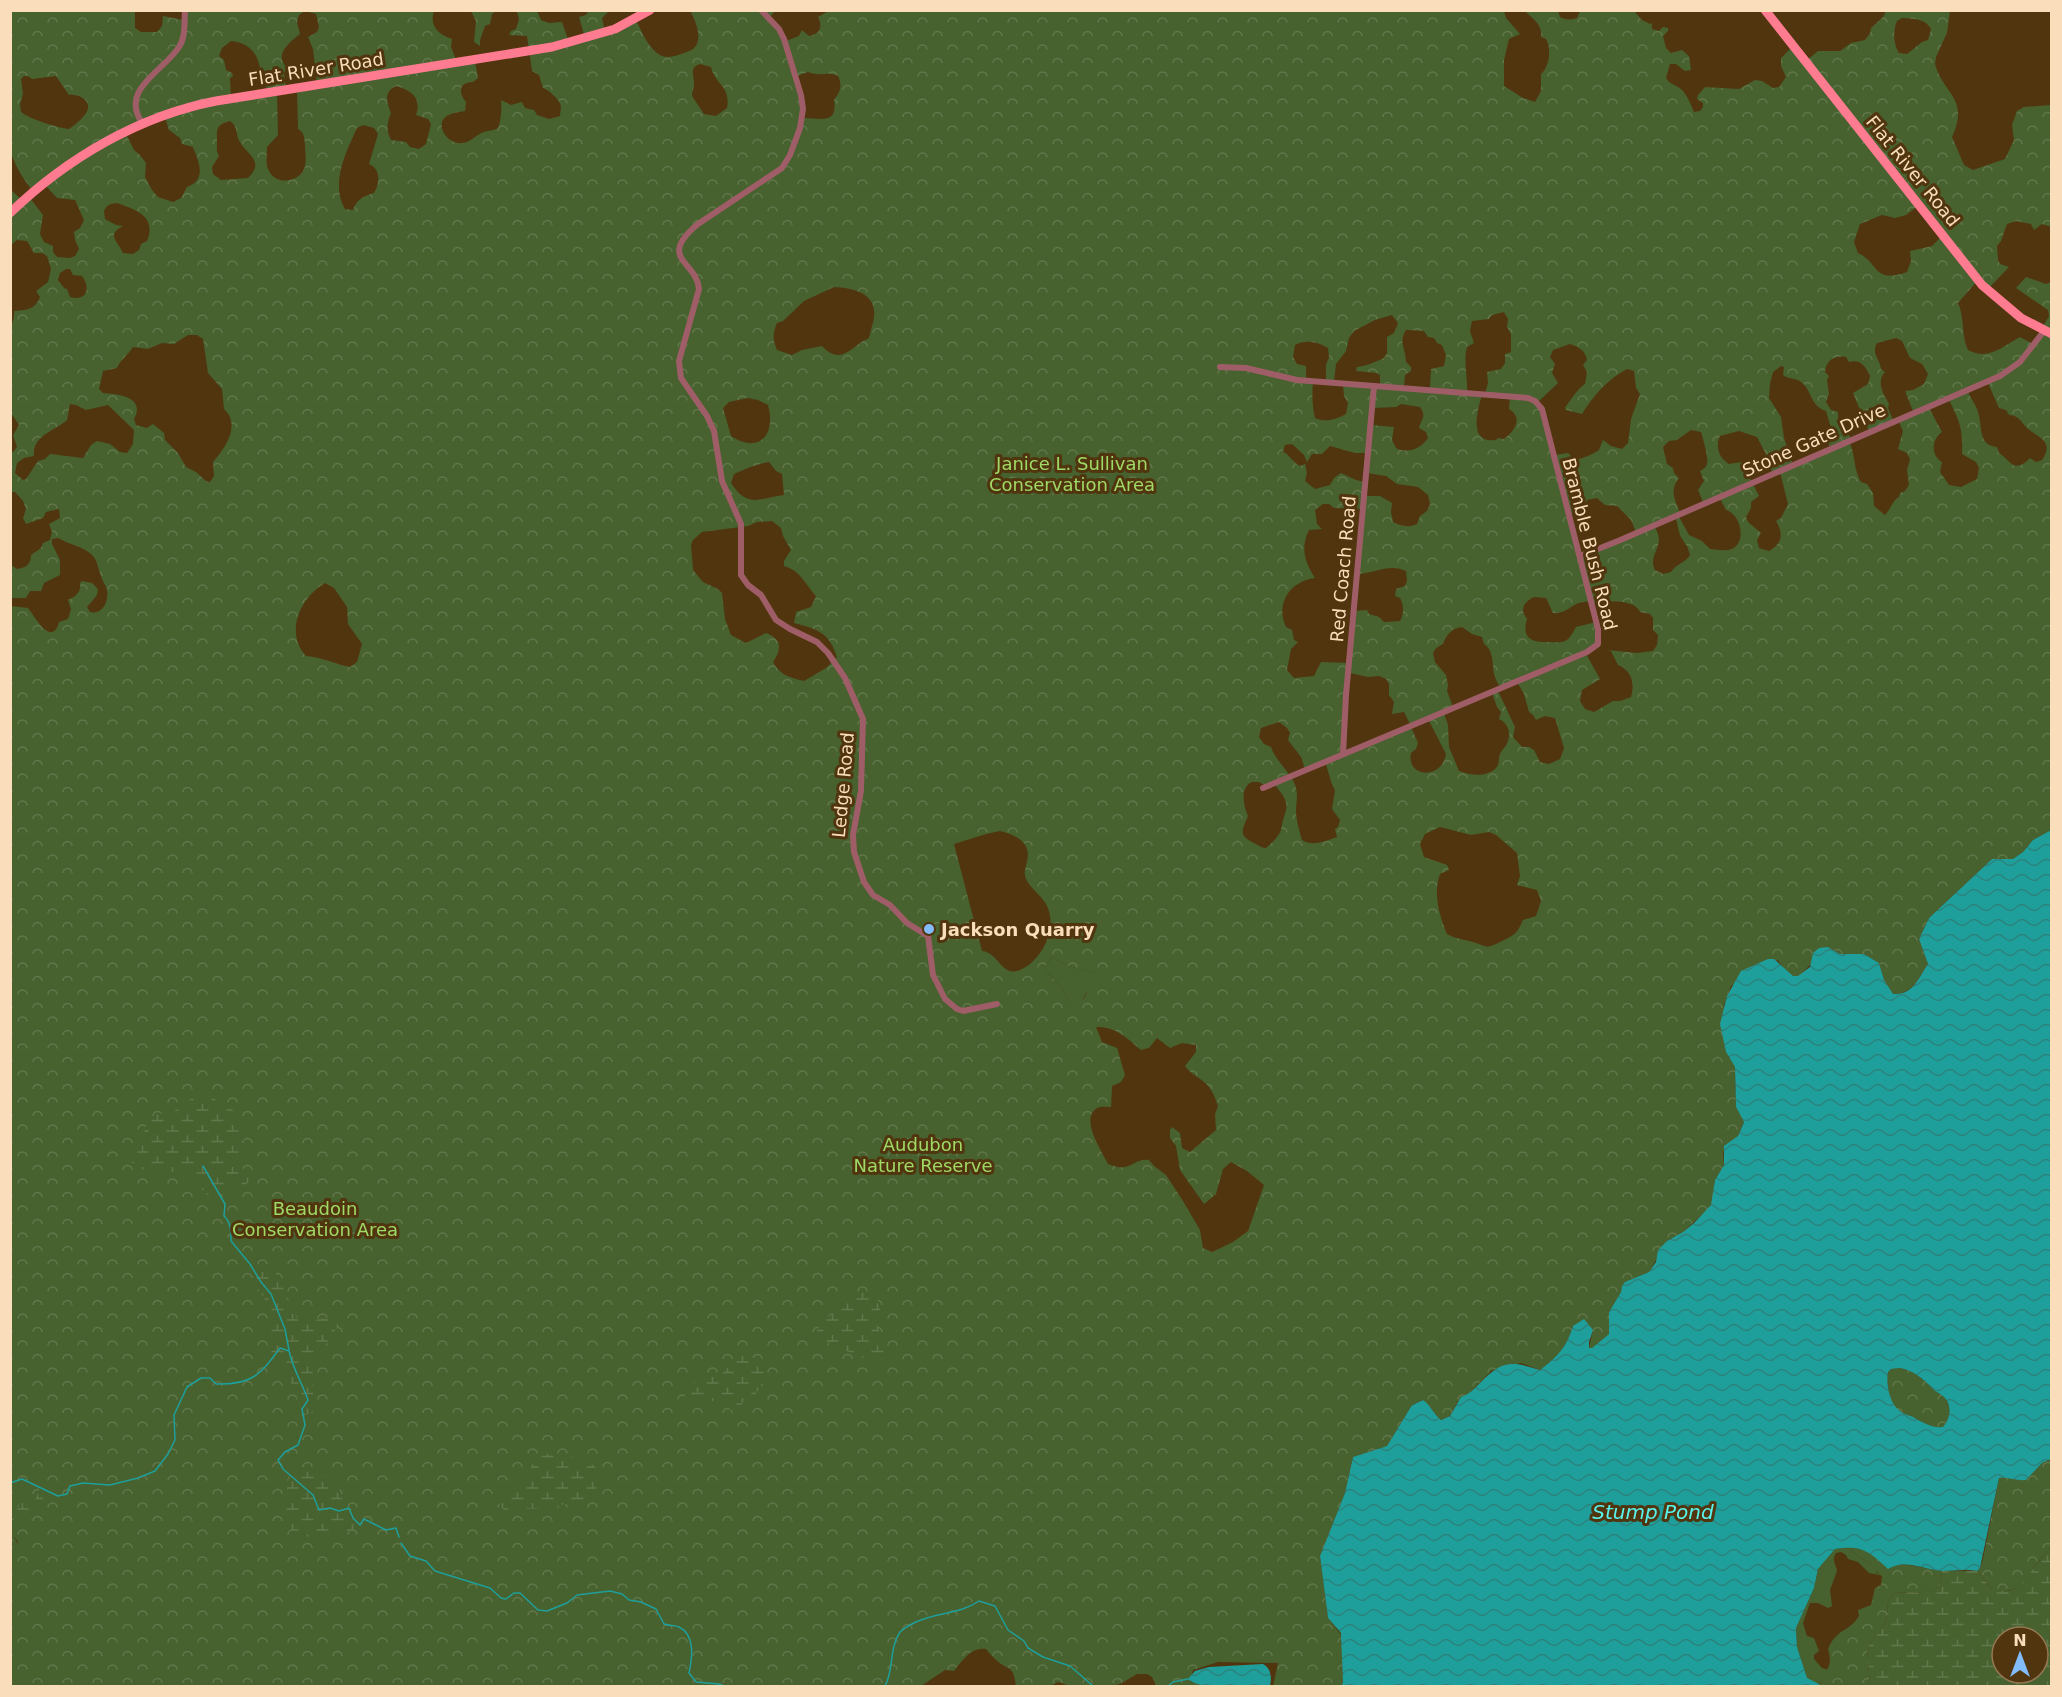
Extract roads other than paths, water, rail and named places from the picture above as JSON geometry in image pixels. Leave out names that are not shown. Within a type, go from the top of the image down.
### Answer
[{"type":"main road","name":"Flat River Road","points":[[10,213],[36,189],[100,144],[181,110],[206,103],[552,47],[615,29],[650,10]]},
{"type":"main road","name":"Flat River Road","points":[[1765,10],[1982,285],[2021,318],[2048,332]]},
{"type":"street","points":[[143,124],[135,110],[135,99],[143,86],[178,48],[184,32],[185,10]]},
{"type":"street","name":"Ledge Road","points":[[761,10],[779,29],[789,53],[801,95],[803,109],[800,128],[790,155],[782,168],[698,224],[689,232],[681,246],[682,262],[697,279],[699,289],[679,361],[679,372],[707,416],[716,439],[722,481],[741,524],[741,575],[748,585],[761,595],[777,620],[817,642],[828,653],[845,678],[863,719],[861,791],[853,835],[854,852],[864,882],[873,896],[891,905],[907,923],[927,936],[931,968],[945,999],[963,1011],[997,1004]]},
{"type":"street","name":"Stone Gate Drive","points":[[1580,556],[2000,376],[2020,362],[2048,332]]},
{"type":"street","name":"Bramble Bush Road","points":[[1220,367],[1246,368],[1297,380],[1517,397],[1535,401],[1542,409],[1598,629],[1598,644],[1592,649],[1263,788]]},
{"type":"street","name":"Red Coach Road","points":[[1343,754],[1346,695],[1374,386]]},
{"type":"water","name":"Stump Pond","points":[[2051,830],[2051,1459],[2042,1463],[2026,1480],[1999,1478],[1980,1568],[1977,1571],[1943,1571],[1915,1565],[1901,1565],[1888,1569],[1865,1551],[1852,1548],[1835,1549],[1818,1569],[1814,1588],[1796,1628],[1797,1647],[1807,1678],[1821,1686],[1341,1686],[1343,1683],[1341,1633],[1328,1618],[1320,1556],[1345,1493],[1353,1457],[1387,1446],[1412,1405],[1423,1400],[1441,1420],[1450,1416],[1461,1397],[1501,1366],[1515,1364],[1540,1370],[1561,1351],[1573,1326],[1584,1319],[1593,1330],[1589,1348],[1609,1334],[1609,1312],[1625,1282],[1649,1272],[1656,1262],[1658,1250],[1667,1241],[1694,1223],[1711,1205],[1715,1180],[1724,1165],[1724,1146],[1738,1136],[1744,1122],[1736,1107],[1735,1067],[1726,1052],[1720,1024],[1727,996],[1741,971],[1768,959],[1774,959],[1793,976],[1798,976],[1810,967],[1813,953],[1819,948],[1828,947],[1840,954],[1864,954],[1879,963],[1884,980],[1893,994],[1906,992],[1915,985],[1928,964],[1919,939],[1929,918],[1992,859],[2013,859],[2023,852],[2033,840]],"holes":[[[1891,1369],[1905,1369],[1921,1378],[1947,1400],[1950,1412],[1943,1427],[1931,1426],[1896,1408],[1888,1388],[1888,1372]]]},
{"type":"water","points":[[1263,1664],[1270,1673],[1270,1686],[1215,1687],[1204,1686],[1188,1679],[1195,1671],[1209,1667]]},
{"type":"waterway","points":[[203,1166],[225,1204],[224,1216],[231,1231],[231,1241],[271,1294],[285,1329],[289,1350]]},
{"type":"waterway","points":[[10,1483],[22,1479],[58,1496],[67,1494],[70,1486],[83,1483],[110,1485],[155,1471],[175,1440],[174,1415],[187,1387],[201,1378],[210,1378],[216,1384],[238,1383],[247,1380],[260,1372],[280,1348],[289,1351],[308,1400],[302,1409],[305,1425],[298,1445],[285,1452],[278,1460],[283,1469],[313,1495],[319,1510],[330,1508],[339,1511],[349,1508],[353,1518],[360,1525],[364,1519],[386,1530],[396,1528],[399,1537]]},
{"type":"waterway","points":[[401,1543],[410,1556],[426,1561],[435,1571],[490,1588],[501,1598],[506,1599],[514,1593],[520,1593],[538,1610],[547,1611],[567,1603],[577,1595],[610,1591],[622,1594],[629,1600],[641,1602],[656,1609],[664,1624],[679,1627],[688,1636],[692,1648],[689,1673],[696,1682],[724,1686]]},
{"type":"waterway","points":[[885,1686],[890,1673],[894,1645],[901,1631],[920,1620],[963,1609],[979,1601],[995,1606],[1008,1630],[1024,1641],[1028,1648],[1043,1657],[1070,1666],[1093,1686]]},
{"type":"waterway","points":[[1168,1686],[1173,1682],[1188,1679]]},
{"type":"place","name":"Jackson Quarry","points":[[929,929]]},
{"type":"park label","name":"Janice L. Sullivan Conservation Area","points":[[1072,473]]},
{"type":"park label","name":"Audubon Nature Reserve","points":[[923,1154]]},
{"type":"park label","name":"Beaudoin Conservation Area","points":[[315,1218]]}]
